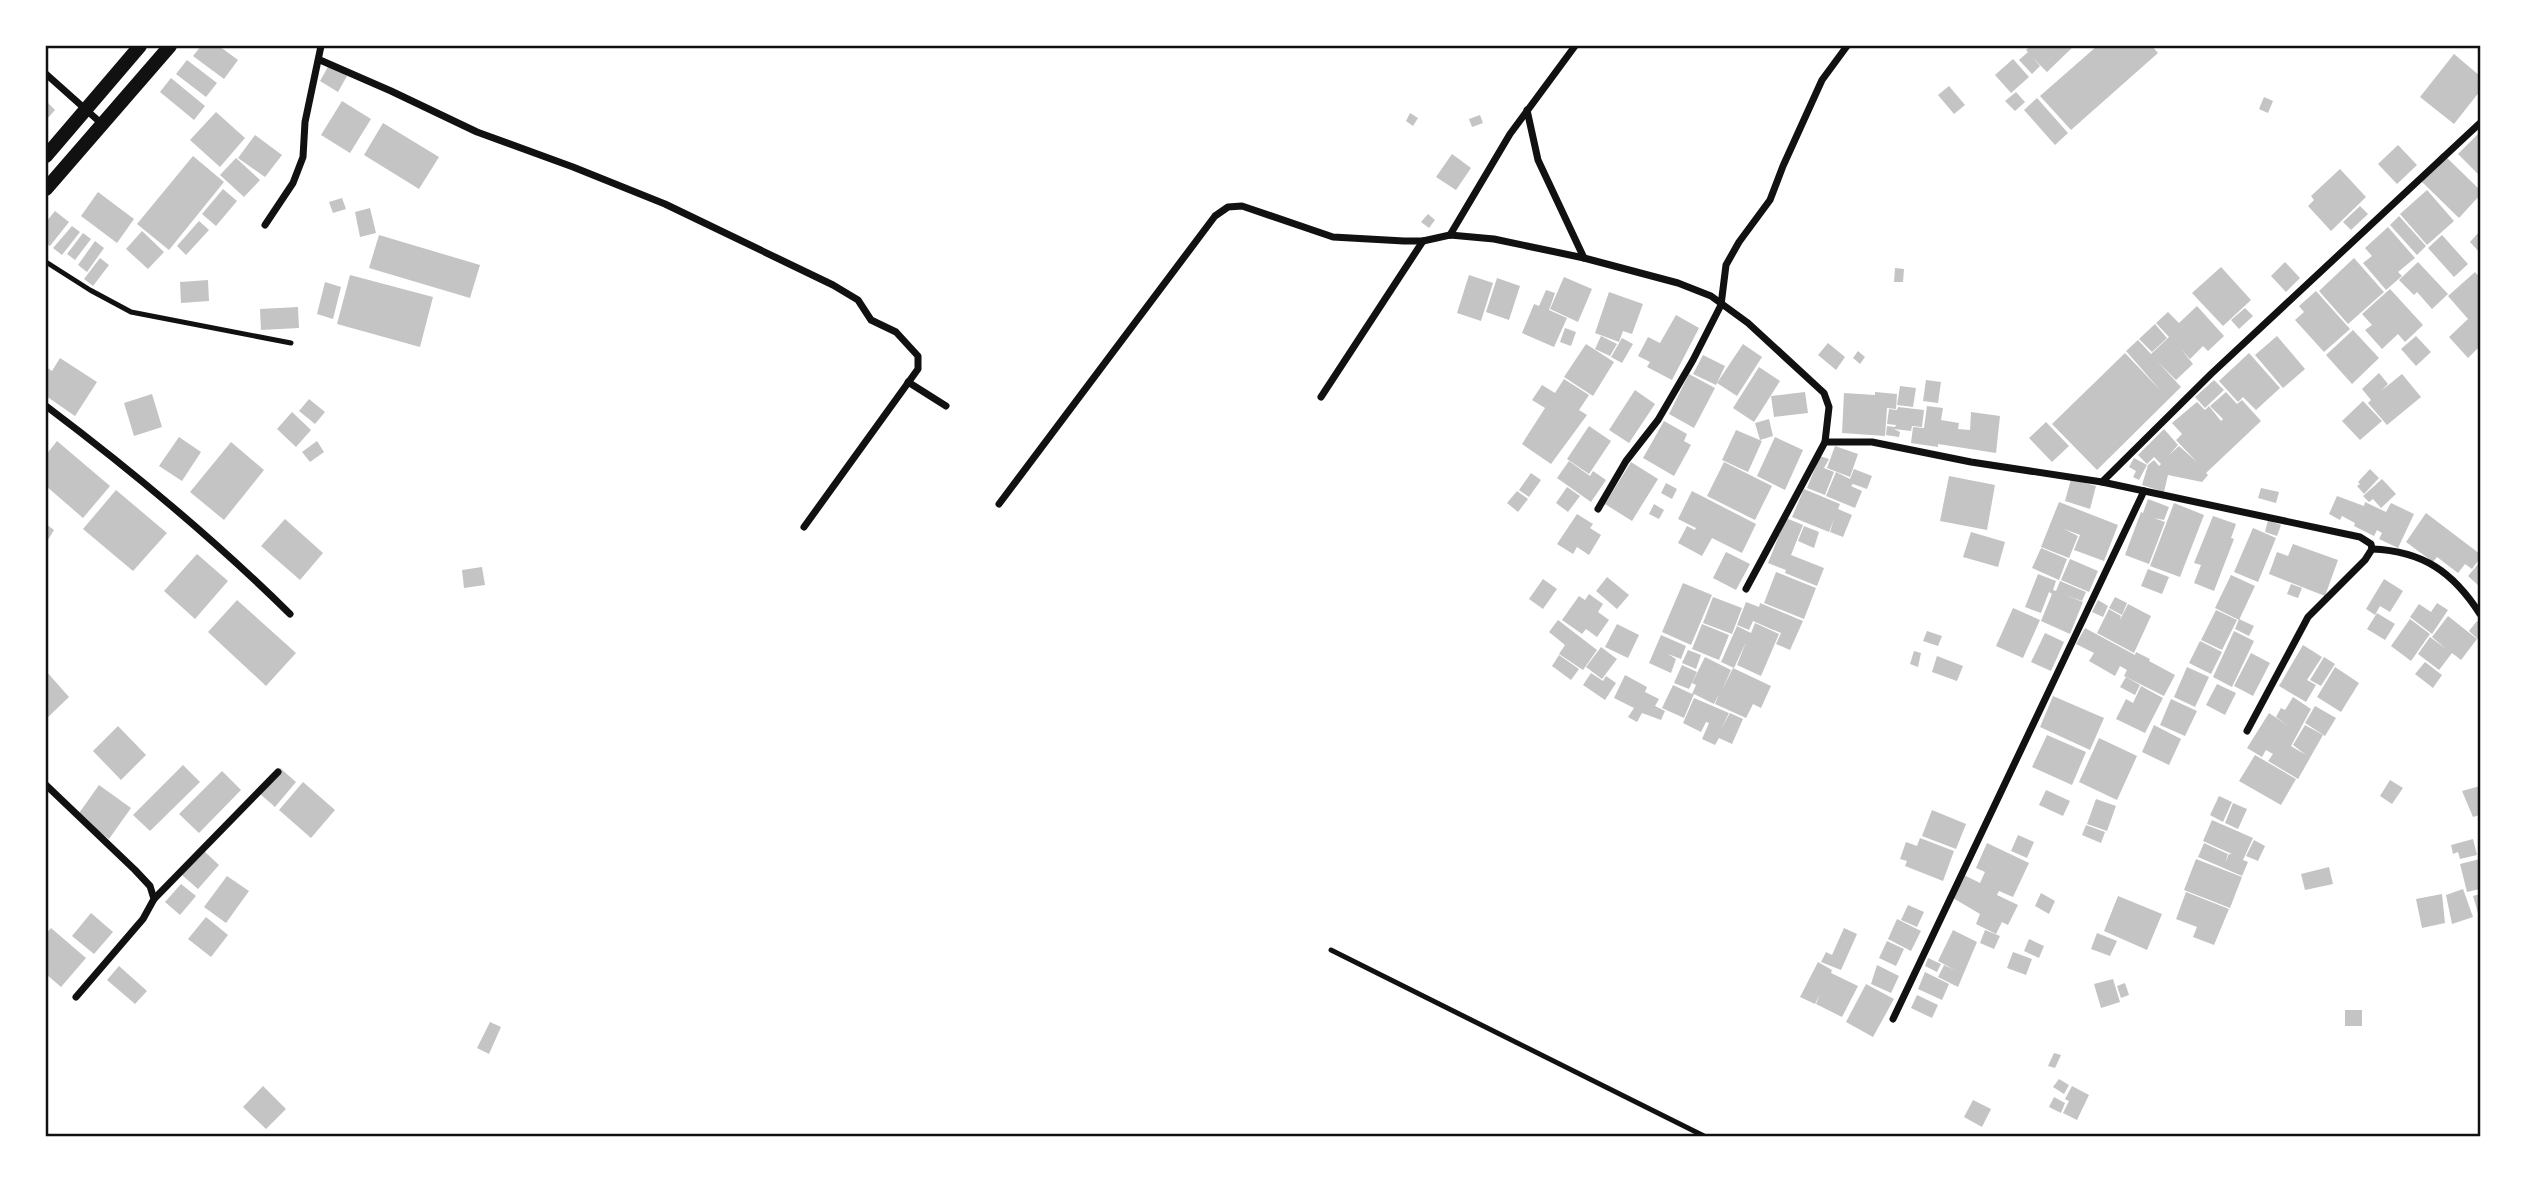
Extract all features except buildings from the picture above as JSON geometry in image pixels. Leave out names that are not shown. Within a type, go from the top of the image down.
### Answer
[{"type":"main road","points":[[46,156],[140,46]]},
{"type":"main road","points":[[46,189],[170,46]]},
{"type":"street","points":[[265,225],[293,183],[303,157],[305,122],[321,46]]},
{"type":"street","points":[[1450,235],[1527,110],[1575,46]]},
{"type":"street","points":[[1598,509],[1618,472],[1668,403],[1721,305],[1726,265],[1739,242],[1770,200],[1822,80],[1847,46]]},
{"type":"street","points":[[320,60],[477,132],[665,204],[833,285],[858,300],[871,320],[896,332],[918,356],[918,369],[804,527]]},
{"type":"street","points":[[46,74],[102,124]]},
{"type":"street","points":[[1527,110],[1538,160],[1584,258]]},
{"type":"street","points":[[2102,482],[2211,374],[2480,122]]},
{"type":"street","points":[[999,504],[1215,216],[1228,207],[1242,206],[1333,237],[1423,241],[1450,235],[1493,239],[1584,258],[1678,283],[1710,296],[1748,323],[1824,393],[1829,407],[1825,442],[1746,589]]},
{"type":"street","points":[[1321,397],[1423,241]]},
{"type":"street","points":[[908,382],[946,406]]},
{"type":"street","points":[[46,406],[231,555],[290,614]]},
{"type":"street","points":[[1825,442],[1871,442],[1971,462],[2102,482],[2360,537],[2371,544],[2372,549]]},
{"type":"street","points":[[1893,1019],[2144,491]]},
{"type":"street","points":[[2372,549],[2404,552],[2433,564],[2466,591],[2480,614]]},
{"type":"street","points":[[2248,731],[2308,617],[2365,560],[2372,549]]},
{"type":"street","points":[[76,997],[144,919],[154,900],[278,772]]},
{"type":"street","points":[[46,785],[135,870],[150,886],[154,900]]},
{"type":"lane","points":[[46,262],[131,312],[292,343]]},
{"type":"lane","points":[[1331,950],[1704,1136]]}]
